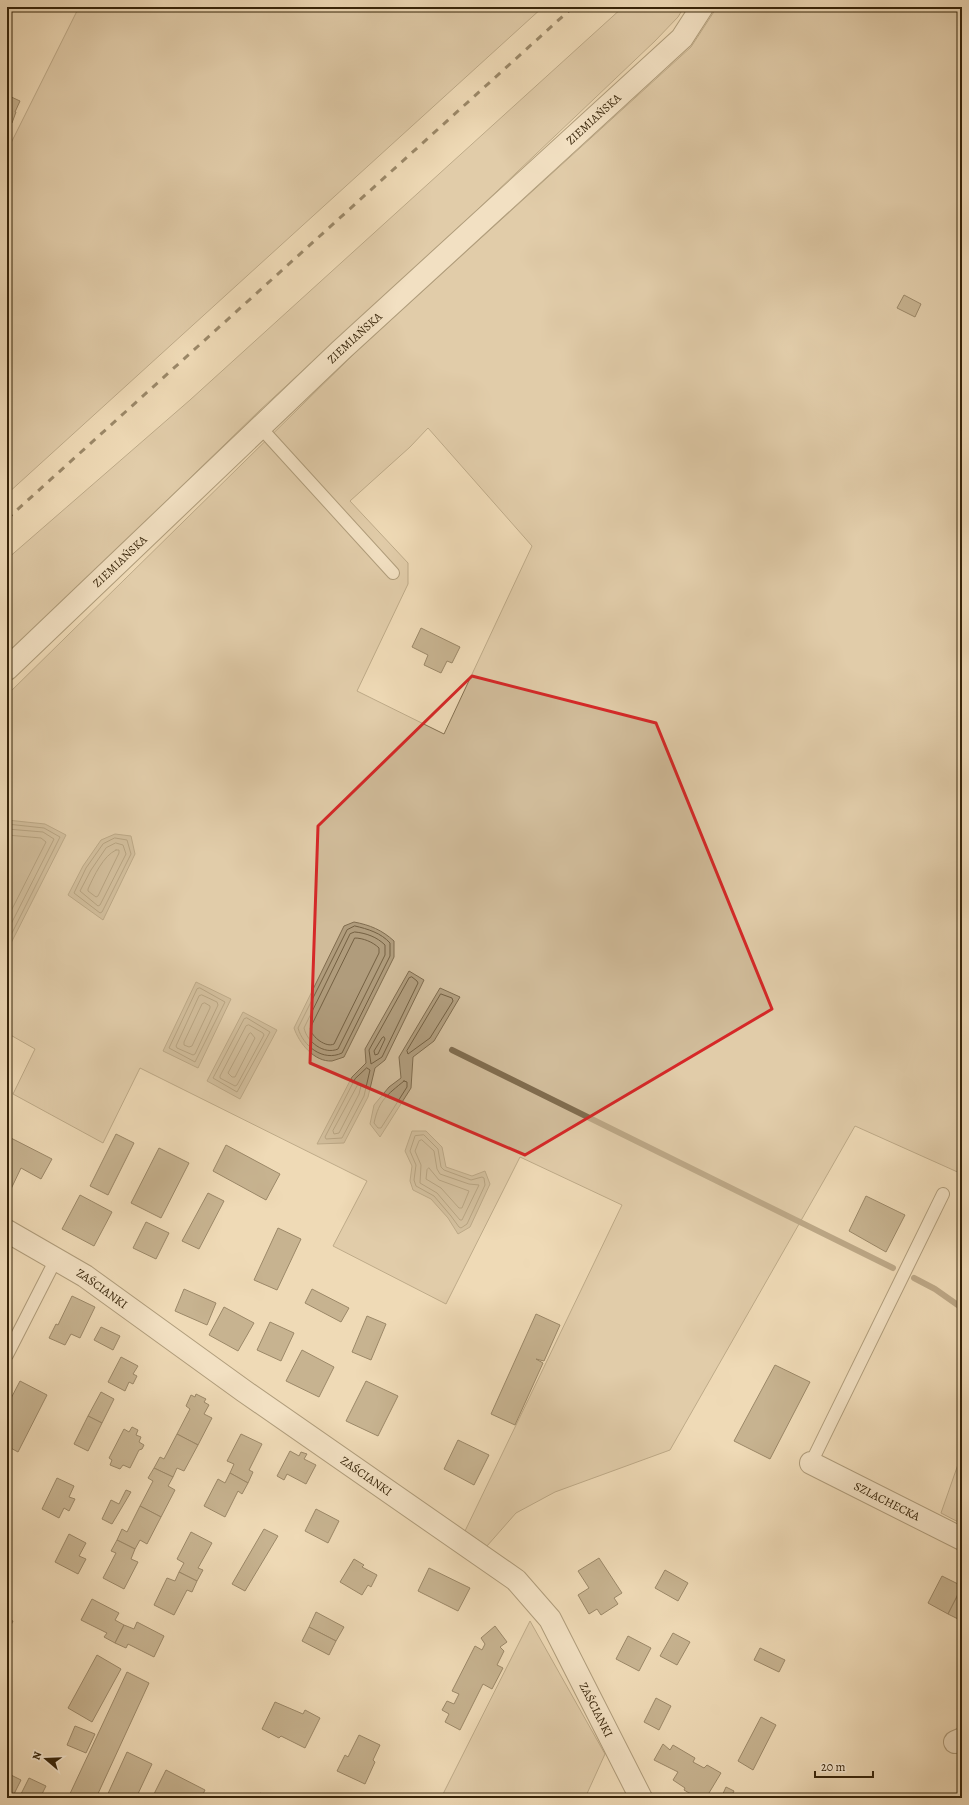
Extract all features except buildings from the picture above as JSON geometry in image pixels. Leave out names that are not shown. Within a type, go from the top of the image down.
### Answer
[{"type":"street","name":"ZIEMIAŃSKA","points":[[7,669],[340,351],[682,38],[702,7]]},
{"type":"street","name":"ZAŚCIANKI","points":[[7,1231],[85,1276],[244,1391],[516,1580],[550,1619],[641,1798]]},
{"type":"street","name":"SZLACHECKA","points":[[811,1463],[962,1539]]},
{"type":"lane","points":[[260,427],[393,572]]},
{"type":"lane","points":[[811,1463],[943,1194]]},
{"type":"lane","points":[[7,1355],[56,1259]]},
{"type":"highlighted area","points":[[472,676],[656,723],[772,1009],[525,1155],[310,1063],[318,826]]},
{"type":"shaded area","points":[[79,7],[543,7],[7,494],[7,151]]},
{"type":"shaded area","points":[[623,7],[684,7],[678,17],[655,41],[476,211],[260,410],[7,656],[7,559],[190,400]]},
{"type":"shaded area","points":[[717,7],[962,7],[962,1174],[855,1126],[670,1450],[555,1492],[516,1513],[487,1546],[465,1531],[622,1205],[520,1157],[446,1304],[333,1246],[367,1181],[140,1068],[103,1143],[13,1094],[35,1049],[7,1033],[7,695],[359,349],[691,47]],"holes":[[[428,428],[532,546],[444,734],[357,691],[408,584],[408,563],[350,501],[410,447]]]},
{"type":"shaded area","points":[[962,1453],[962,1524],[941,1513]]},
{"type":"shaded area","points":[[530,1621],[605,1754],[585,1798],[441,1798]]},
{"type":"water","points":[[7,820],[45,824],[66,835],[9,947],[7,947]]},
{"type":"water","points":[[115,834],[131,836],[135,854],[103,920],[68,895],[83,866],[101,840]]},
{"type":"water","points":[[354,922],[376,928],[394,941],[394,957],[344,1057],[332,1061],[325,1060],[313,1055],[303,1045],[294,1028],[344,926]]},
{"type":"water","points":[[409,971],[424,980],[385,1060],[375,1068],[368,1097],[344,1143],[317,1144],[352,1077],[366,1063],[365,1049]]},
{"type":"water","points":[[196,982],[231,999],[198,1068],[163,1051]]},
{"type":"water","points":[[440,988],[460,997],[434,1041],[413,1057],[411,1088],[380,1137],[370,1124],[374,1105],[389,1087],[401,1078],[399,1057]]},
{"type":"water","points":[[243,1012],[277,1030],[240,1099],[207,1081]]},
{"type":"water","points":[[412,1131],[426,1131],[442,1147],[446,1167],[472,1176],[485,1171],[490,1184],[470,1227],[458,1234],[448,1218],[431,1199],[413,1190],[410,1181],[412,1166],[405,1151]]},
{"type":"waterway","points":[[452,1050],[893,1268]]},
{"type":"waterway","points":[[914,1278],[935,1289],[962,1308]]},
{"type":"railway","points":[[7,519],[573,7]]}]
